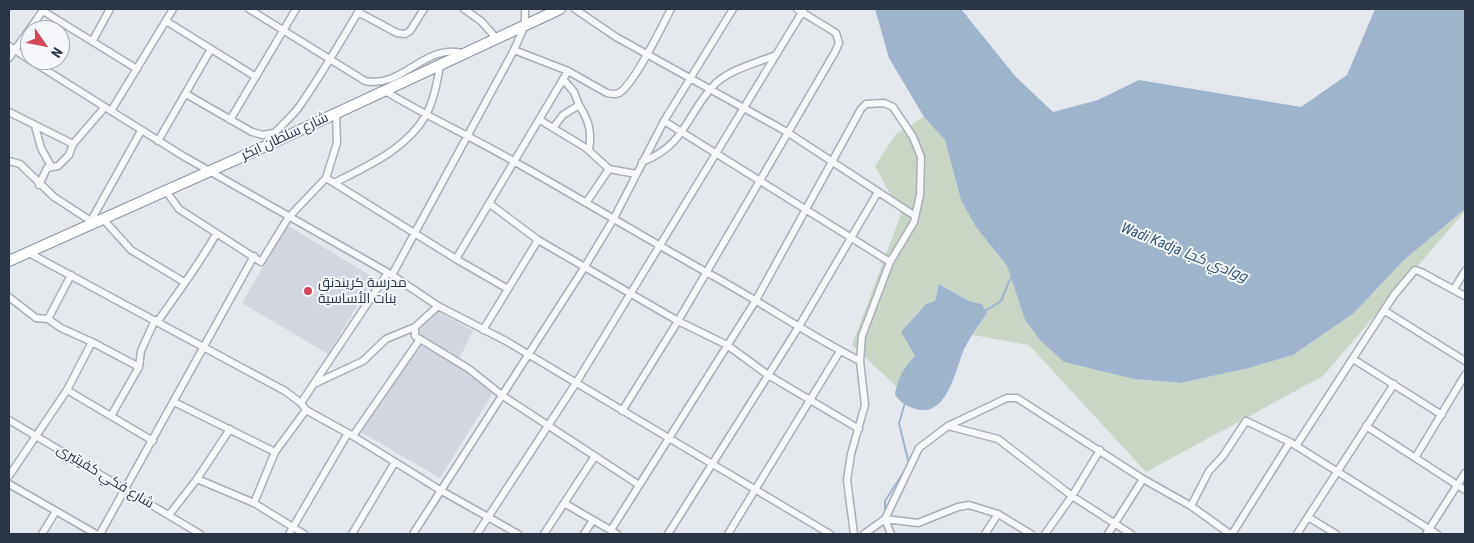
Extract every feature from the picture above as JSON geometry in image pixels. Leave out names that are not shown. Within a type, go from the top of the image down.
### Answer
[{"type":"highway","name":"شارع سلطان ابكر","points":[[9,261],[266,146],[560,9]]},
{"type":"street","points":[[93,40],[110,9]]},
{"type":"street","points":[[111,111],[173,9]]},
{"type":"street","points":[[250,9],[365,81],[375,83],[394,77],[441,52],[453,50],[466,54]]},
{"type":"street","points":[[230,120],[296,9]]},
{"type":"street","points":[[266,146],[273,133],[291,118],[301,105],[359,10],[398,33],[405,34],[410,31],[424,9]]},
{"type":"street","points":[[464,9],[481,22],[497,40]]},
{"type":"street","points":[[301,403],[389,275],[415,232],[514,50],[526,25],[525,9]]},
{"type":"street","points":[[575,9],[606,31],[647,55],[709,90],[744,106],[833,160],[915,216]]},
{"type":"street","points":[[514,50],[568,71],[607,93],[620,93],[647,55],[671,9]]},
{"type":"street","points":[[413,534],[584,268],[613,220],[664,121],[733,9]]},
{"type":"street","points":[[9,58],[12,48],[44,10],[137,69]]},
{"type":"street","points":[[477,534],[576,383],[776,55],[801,10],[836,33],[838,43],[678,322],[622,411]]},
{"type":"street","points":[[166,21],[256,77]]},
{"type":"street","points":[[158,141],[211,49]]},
{"type":"street","points":[[642,162],[664,153],[682,132],[709,90],[727,75],[776,55]]},
{"type":"street","points":[[334,183],[385,156],[398,146],[426,116],[440,66]]},
{"type":"street","points":[[46,70],[141,131],[288,218],[389,275],[438,306],[529,355],[711,465],[830,534]]},
{"type":"street","points":[[456,259],[516,162],[568,71]]},
{"type":"street","points":[[563,79],[574,92],[589,123],[591,136],[589,150]]},
{"type":"street","points":[[385,91],[426,116],[516,162],[613,220],[756,300],[798,328],[860,361]]},
{"type":"street","points":[[186,94],[255,134],[273,133]]},
{"type":"street","points":[[611,530],[756,300],[804,209],[866,104],[884,103],[893,107],[913,137],[921,157],[920,195],[914,222],[890,262],[862,336],[860,361],[865,405],[851,454],[847,480],[854,534]]},
{"type":"street","points":[[553,128],[563,115],[579,105]]},
{"type":"street","points":[[39,185],[44,172],[51,166],[58,166],[69,155],[73,144],[104,107]]},
{"type":"street","points":[[9,112],[73,144]]},
{"type":"street","points":[[166,191],[179,209],[261,262],[288,218],[326,178],[337,143],[336,113]]},
{"type":"street","points":[[540,120],[589,150],[609,169],[636,174]]},
{"type":"street","points":[[664,121],[890,262]]},
{"type":"street","points":[[35,126],[41,148],[51,166]]},
{"type":"street","points":[[9,161],[20,164],[39,185],[89,224],[141,131]]},
{"type":"street","points":[[586,203],[609,169]]},
{"type":"street","points":[[326,178],[508,290]]},
{"type":"street","points":[[668,534],[798,328],[878,192]]},
{"type":"street","points":[[490,204],[538,240],[678,322],[727,345],[768,375],[859,429]]},
{"type":"street","points":[[104,220],[132,250],[184,282]]},
{"type":"street","points":[[111,416],[139,367],[141,350],[156,320],[200,263],[216,234]]},
{"type":"street","points":[[483,330],[538,240]]},
{"type":"street","points":[[29,252],[285,391],[301,403],[306,410],[518,534]]},
{"type":"street","points":[[100,534],[254,256]]},
{"type":"street","points":[[864,534],[885,519],[919,448],[948,426],[1007,398],[1017,398],[1143,479],[1191,506],[1231,534],[1353,359],[1394,294],[1415,270],[1465,296]]},
{"type":"street","points":[[1454,289],[1465,271]]},
{"type":"street","points":[[48,319],[71,275]]},
{"type":"street","points":[[9,298],[36,318],[48,319],[61,328],[139,367]]},
{"type":"street","points":[[315,383],[363,361],[386,338],[415,327],[438,306]]},
{"type":"street","points":[[1385,311],[1465,361]]},
{"type":"street","points":[[415,327],[415,336],[469,369],[503,396],[548,427],[638,485]]},
{"type":"street","points":[[290,534],[350,434],[420,339]]},
{"type":"street","points":[[9,476],[67,390],[92,342]]},
{"type":"street","points":[[728,534],[840,351]]},
{"type":"street","points":[[1353,359],[1442,415]]},
{"type":"street","points":[[1415,458],[1465,375]]},
{"type":"street","points":[[1297,534],[1394,384]]},
{"type":"street","points":[[67,390],[153,441]]},
{"type":"street","points":[[174,402],[275,452]]},
{"type":"street","points":[[254,503],[275,452],[306,410]]},
{"type":"street","name":"شارع فكي كفيتيرى","points":[[9,420],[200,534]]},
{"type":"street","points":[[1191,506],[1209,471],[1223,456],[1246,421],[1293,444],[1427,531],[1437,534]]},
{"type":"street","points":[[948,426],[998,439],[1072,496],[1131,534]]},
{"type":"street","points":[[1366,426],[1465,490]]},
{"type":"street","points":[[169,515],[198,479],[230,429]]},
{"type":"street","points":[[1045,534],[1072,496],[1100,450]]},
{"type":"street","points":[[544,534],[595,456]]},
{"type":"street","points":[[352,534],[395,462]]},
{"type":"street","points":[[1427,531],[1465,473]]},
{"type":"street","points":[[198,479],[254,503],[304,534]]},
{"type":"street","points":[[1108,534],[1143,479]]},
{"type":"street","points":[[9,484],[96,534]]},
{"type":"street","points":[[564,503],[617,534]]},
{"type":"street","points":[[885,519],[918,523],[958,507],[970,505],[998,514],[1031,534]]},
{"type":"street","points":[[42,534],[56,512]]},
{"type":"street","points":[[985,534],[998,514]]},
{"type":"street","points":[[1308,516],[1336,534]]},
{"type":"street","points":[[885,519],[891,534]]},
{"type":"street","points":[[584,534],[593,520]]},
{"type":"shaded area","name":"مدرسة كريندنق بنات الأساسية","points":[[287,225],[374,278],[328,354],[242,303]]},
{"type":"shaded area","points":[[435,310],[473,331],[458,361],[416,334]]},
{"type":"shaded area","points":[[421,341],[468,370],[494,391],[440,478],[361,432]]},
{"type":"green space","points":[[924,117],[945,140],[961,200],[976,227],[1007,266],[1025,320],[1064,362],[1134,379],[1180,383],[1249,368],[1293,355],[1354,313],[1404,260],[1465,209],[1465,211],[1323,376],[1146,472],[1029,345],[973,335],[987,313],[982,304],[969,301],[940,284],[935,301],[926,304],[901,332],[915,356],[896,386],[852,345],[901,214],[875,166],[895,135]]},
{"type":"water","name":"Wadi Kadja ووادي كجا","points":[[875,9],[961,9],[1015,76],[1053,112],[1098,100],[1139,80],[1301,107],[1347,75],[1375,9],[1465,9],[1465,209],[1404,260],[1354,313],[1293,355],[1249,368],[1180,383],[1134,379],[1064,362],[1041,341],[1025,320],[1007,266],[976,227],[961,200],[945,140],[924,117],[889,58]]},
{"type":"water","points":[[939,284],[969,301],[982,304],[987,313],[964,349],[950,388],[944,397],[930,409],[921,410],[906,405],[895,395],[902,374],[915,356],[901,332],[926,304],[935,301]]},
{"type":"waterway","points":[[985,311],[1001,301],[1011,277]]},
{"type":"waterway","points":[[905,403],[899,423],[909,464]]},
{"type":"waterway","points":[[885,512],[885,501],[905,470]]},
{"type":"place","name":"مدرسة كريندنق بنات الأساسية","points":[[308,291]]}]
